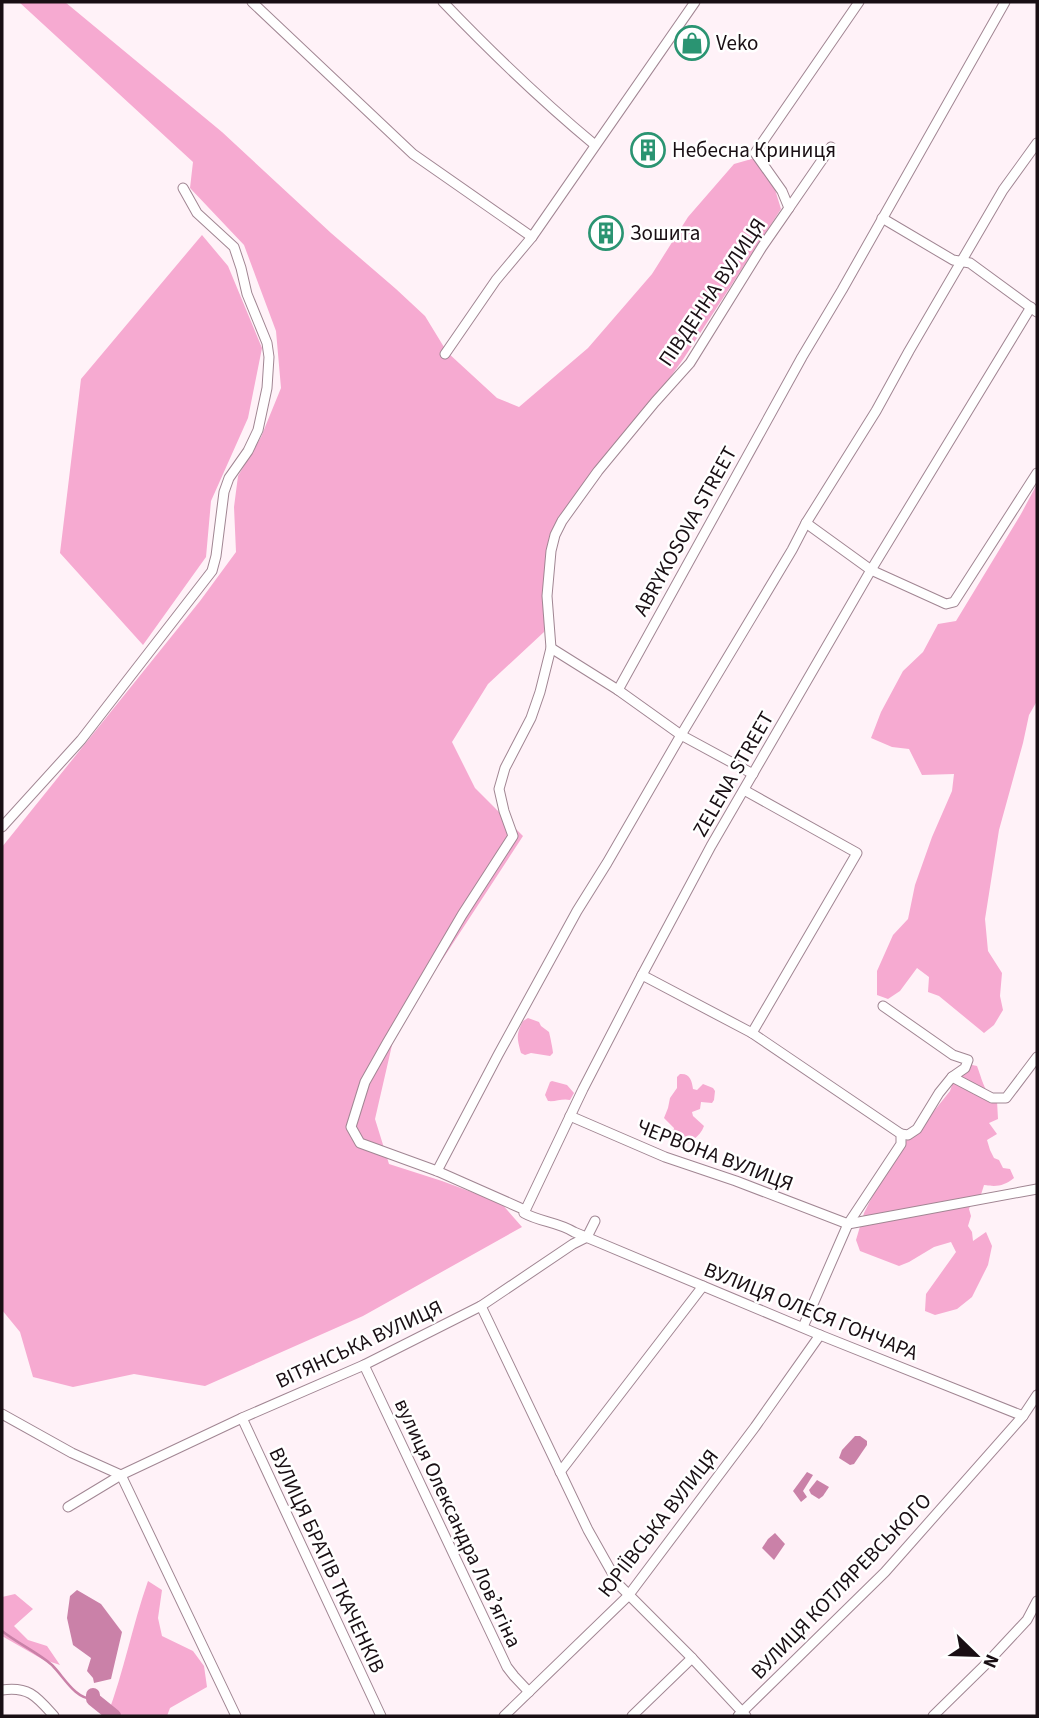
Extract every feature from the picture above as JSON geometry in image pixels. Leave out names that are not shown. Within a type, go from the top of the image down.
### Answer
[{"type":"street","points":[[252,2],[413,154],[532,237]]},
{"type":"street","points":[[443,2],[563,119],[596,145]]},
{"type":"street","points":[[445,354],[496,280],[532,237],[695,2]]},
{"type":"street","name":"ПІВДЕННА ВУЛИЦЯ","points":[[551,648],[547,596],[551,551],[562,520],[598,471],[690,363],[789,208],[782,191],[755,153],[859,2]]},
{"type":"street","name":"ABRYKOSOVA STREET","points":[[618,690],[802,357],[1005,2]]},
{"type":"street","points":[[438,1171],[577,911],[806,523],[876,411],[1003,190],[1037,143]]},
{"type":"street","points":[[789,208],[831,147]]},
{"type":"street","points":[[2,827],[81,740],[212,571],[223,492],[258,429],[267,388],[267,343],[247,294],[234,247],[197,213],[183,188]]},
{"type":"street","points":[[882,218],[953,261],[970,263],[1034,310]]},
{"type":"street","name":"ZELENA STREET","points":[[525,1210],[642,975],[711,846],[871,570],[1034,310]]},
{"type":"street","points":[[806,523],[871,570],[946,604],[954,602],[1037,472]]},
{"type":"street","points":[[595,1221],[587,1237],[561,1224],[524,1213],[525,1210],[438,1171],[360,1143],[351,1127],[365,1082],[462,915],[513,836],[499,789],[501,778],[531,719],[551,648],[618,690],[681,735],[753,774]]},
{"type":"street","points":[[744,790],[857,853],[752,1033]]},
{"type":"street","points":[[642,975],[752,1033],[901,1134],[908,1136],[916,1129],[952,1077],[965,1068],[968,1060],[953,1055],[883,1006]]},
{"type":"street","points":[[952,1077],[992,1098],[1006,1098],[1037,1057]]},
{"type":"street","name":"ЧЕРВОНА ВУЛИЦЯ","points":[[570,1116],[665,1157],[848,1224]]},
{"type":"street","points":[[803,1327],[848,1224],[901,1144],[901,1134]]},
{"type":"street","points":[[848,1224],[1037,1189]]},
{"type":"street","points":[[573,1244],[577,1237],[574,1232]]},
{"type":"street","name":"ВІТЯНСЬКА ВУЛИЦЯ","points":[[68,1507],[121,1475],[363,1365],[481,1306],[587,1237]]},
{"type":"street","name":"ВУЛИЦЯ ОЛЕСЯ ГОНЧАРА","points":[[587,1237],[820,1335],[1023,1416]]},
{"type":"street","points":[[560,1472],[703,1286]]},
{"type":"street","points":[[481,1306],[588,1530],[619,1585],[692,1658],[742,1715]]},
{"type":"street","name":"ЮРІЇВСЬКА ВУЛИЦЯ","points":[[504,1716],[628,1596],[755,1427],[820,1335]]},
{"type":"street","name":"вулиця Олександра Ловʼягіна","points":[[363,1365],[507,1667],[529,1692]]},
{"type":"street","name":"ВУЛИЦЯ КОТЛЯРЕВСЬКОГО","points":[[742,1715],[885,1572],[1023,1416],[1037,1395]]},
{"type":"street","points":[[2,1414],[72,1453],[121,1475],[236,1716]]},
{"type":"street","name":"ВУЛИЦЯ БРАТІВ ТКАЧЕНКІВ","points":[[242,1418],[381,1716]]},
{"type":"street","points":[[933,1716],[1027,1620],[1037,1601]]},
{"type":"street","points":[[632,1716],[692,1658]]},
{"type":"street","points":[[2,1690],[27,1690],[54,1716]]},
{"type":"shaded area","points":[[19,2],[65,2],[222,132],[396,289],[425,316],[447,352],[497,398],[519,407],[588,348],[652,274],[688,217],[734,164],[755,158],[773,183],[781,209],[684,358],[568,521],[551,551],[544,583],[544,632],[488,684],[452,742],[475,788],[523,836],[395,1032],[375,1119],[389,1164],[501,1203],[522,1227],[363,1316],[205,1386],[134,1374],[73,1387],[33,1377],[20,1332],[2,1310],[2,847],[200,601],[236,552],[234,507],[238,476],[261,437],[281,388],[276,331],[244,245],[190,188],[193,162]]},
{"type":"shaded area","points":[[202,235],[228,266],[262,348],[248,418],[211,501],[206,557],[143,645],[60,553],[81,379]]},
{"type":"shaded area","points":[[1037,484],[1037,701],[1029,715],[999,830],[985,919],[988,951],[1002,973],[1000,996],[1003,1010],[994,1025],[984,1033],[939,996],[928,992],[929,977],[917,968],[900,991],[888,999],[877,995],[877,971],[893,935],[908,919],[915,885],[952,791],[954,774],[922,775],[909,749],[892,747],[871,738],[881,712],[903,671],[923,652],[938,624],[956,621]]},
{"type":"shaded area","points":[[528,1018],[539,1022],[549,1032],[553,1053],[550,1056],[521,1053],[518,1033],[523,1021]]},
{"type":"shaded area","points":[[963,1063],[977,1066],[987,1091],[997,1101],[998,1119],[989,1123],[997,1134],[987,1140],[994,1158],[999,1160],[1003,1168],[1010,1169],[1014,1178],[1000,1185],[984,1185],[979,1201],[971,1204],[968,1226],[973,1241],[986,1232],[992,1246],[988,1265],[972,1297],[957,1309],[935,1315],[925,1311],[926,1294],[956,1252],[951,1242],[934,1247],[899,1266],[860,1251],[856,1240],[864,1213],[878,1185],[910,1135],[918,1131],[950,1091],[958,1067]]},
{"type":"shaded area","points":[[680,1074],[688,1076],[693,1089],[697,1090],[703,1084],[715,1091],[712,1103],[701,1102],[700,1109],[692,1112],[704,1126],[702,1130],[694,1139],[679,1148],[673,1146],[674,1128],[664,1118]]},
{"type":"shaded area","points":[[552,1081],[567,1085],[574,1093],[570,1100],[548,1101],[545,1095]]},
{"type":"shaded area","points":[[855,1436],[867,1441],[867,1445],[854,1464],[850,1465],[839,1458],[842,1450]]},
{"type":"shaded area","points":[[807,1472],[813,1475],[803,1491],[807,1497],[801,1502],[793,1491]]},
{"type":"shaded area","points":[[817,1480],[829,1487],[819,1499],[809,1490]]},
{"type":"shaded area","points":[[775,1533],[785,1544],[774,1560],[762,1548]]},
{"type":"shaded area","points":[[148,1581],[162,1590],[158,1618],[162,1636],[193,1651],[204,1666],[207,1687],[170,1708],[167,1716],[107,1716],[118,1683]]},
{"type":"shaded area","points":[[77,1590],[101,1604],[122,1632],[111,1679],[94,1683],[87,1671],[91,1658],[73,1645],[67,1618],[70,1596]]},
{"type":"shaded area","points":[[15,1594],[33,1609],[14,1626],[28,1640],[47,1646],[60,1665],[42,1659],[2,1636],[2,1597]]},
{"type":"waterway","points":[[2,1631],[52,1665],[75,1691],[93,1699]]},
{"type":"waterway","points":[[93,1695],[93,1699],[114,1716]]},
{"type":"place","name":"Veko","points":[[692,43]]},
{"type":"place","name":"Небесна Криниця","points":[[648,150]]},
{"type":"place","name":"Зошита","points":[[606,233]]}]
